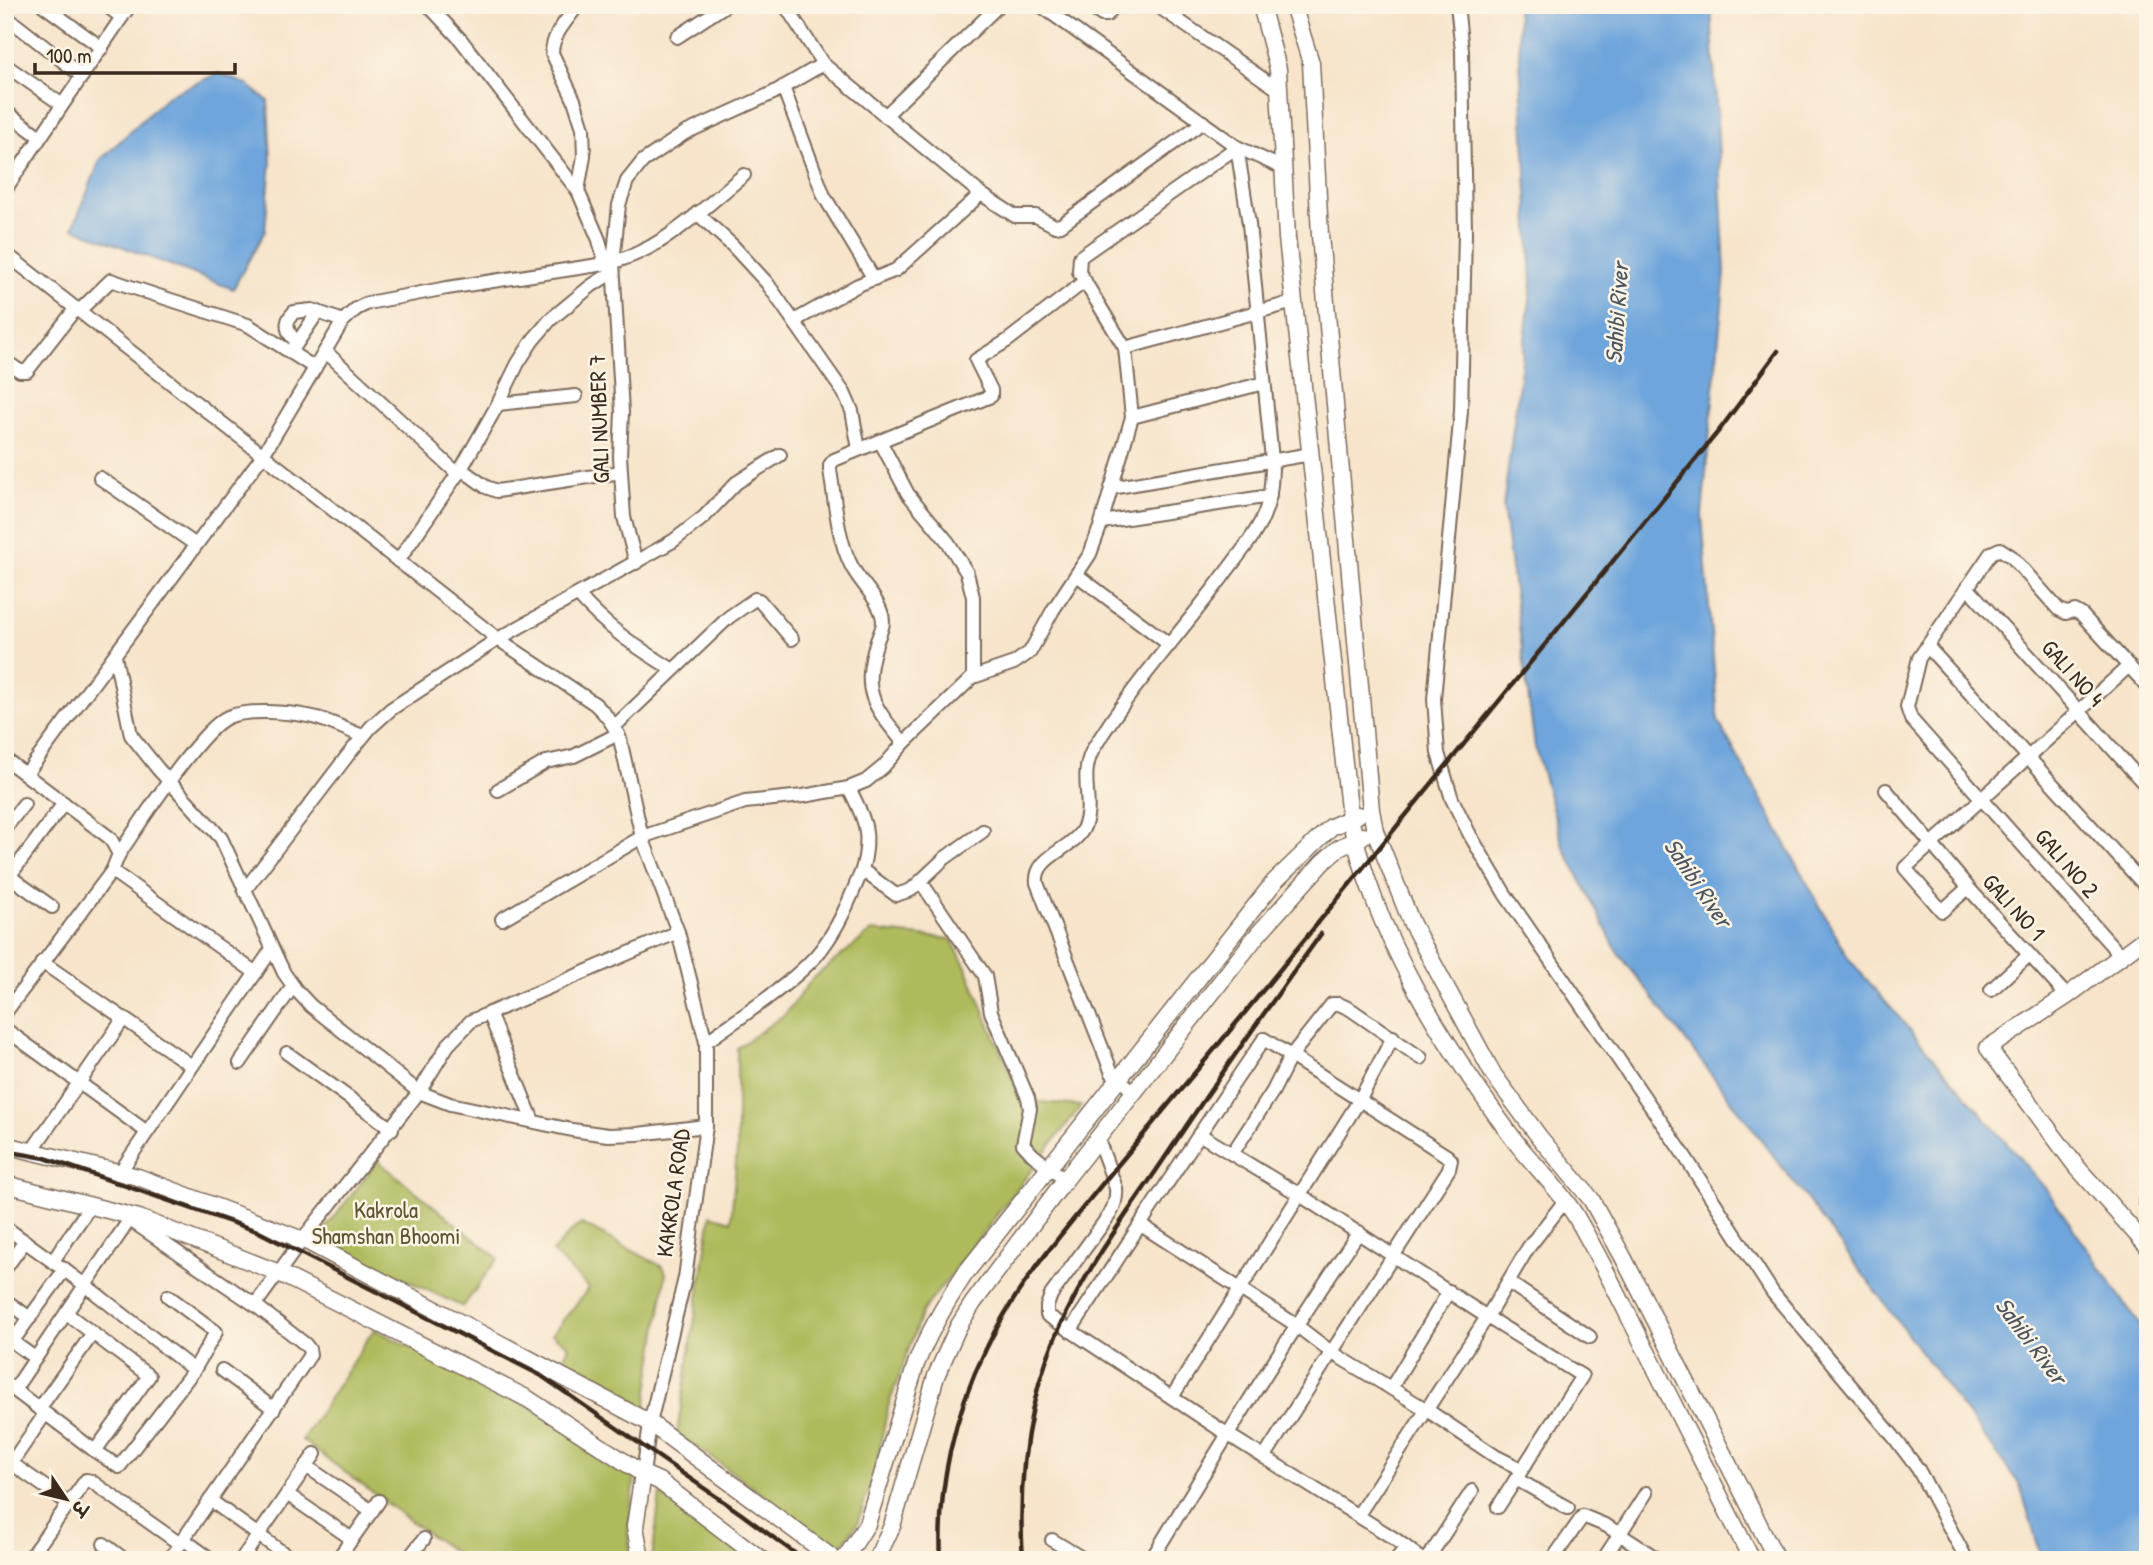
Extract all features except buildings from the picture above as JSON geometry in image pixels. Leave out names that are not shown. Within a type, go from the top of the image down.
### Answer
[{"type":"street","points":[[43,5],[102,48]]},
{"type":"street","points":[[105,5],[121,17]]},
{"type":"street","points":[[6,186],[130,5]]},
{"type":"street","points":[[428,5],[461,40],[578,191],[611,266]]},
{"type":"street","points":[[578,5],[552,44],[552,53],[574,100],[583,128],[584,156],[578,191]]},
{"type":"street","points":[[677,37],[726,5]]},
{"type":"street","points":[[785,5],[824,64],[981,194],[1015,216],[1035,216],[1055,226],[1061,225],[1203,122]]},
{"type":"street","points":[[886,116],[999,5]]},
{"type":"street","points":[[1040,5],[1237,147],[1283,168]]},
{"type":"street","points":[[1087,5],[1101,15],[1107,15],[1115,5]]},
{"type":"street","points":[[1261,5],[1278,69],[1287,238],[1354,839],[1374,900],[1395,950],[1419,995],[1475,1086],[1523,1152],[1573,1212],[1604,1267],[1752,1560]]},
{"type":"street","points":[[1293,5],[1311,63],[1320,235],[1375,831],[1412,923],[1493,1074],[1540,1138],[1591,1199],[1776,1560]]},
{"type":"street","points":[[1457,5],[1462,51],[1465,233],[1461,411],[1434,699],[1438,753],[1452,799],[1505,894],[1684,1155],[1773,1293],[1918,1469],[1967,1560]]},
{"type":"street","points":[[1162,9],[1279,90]]},
{"type":"street","points":[[5,16],[82,76]]},
{"type":"street","points":[[398,561],[459,471],[498,404],[517,363],[533,340],[551,319],[611,266],[619,205],[627,181],[643,161],[685,133],[783,87],[824,64]]},
{"type":"street","points":[[5,65],[61,104]]},
{"type":"street","points":[[783,87],[824,195],[874,279]]},
{"type":"street","points":[[5,111],[40,136]]},
{"type":"street","points":[[502,919],[642,837],[745,802],[803,796],[849,788],[866,781],[973,677],[1014,663],[1030,652],[1090,554],[1132,418],[1125,348],[1077,265],[1080,257],[1237,147]]},
{"type":"street","points":[[1134,1092],[1112,1073],[1036,875],[1044,863],[1078,837],[1088,813],[1085,771],[1093,748],[1255,533],[1270,496],[1272,460],[1249,224],[1237,147]]},
{"type":"street","points":[[26,774],[263,455],[343,321],[356,309],[368,303],[447,288],[611,266],[667,237],[744,175]]},
{"type":"street","points":[[794,321],[858,285],[886,275],[905,264],[981,194]]},
{"type":"street","points":[[697,213],[733,246],[766,283],[844,393],[852,411],[859,449]]},
{"type":"street","points":[[5,253],[498,639],[595,704],[608,716],[616,730]]},
{"type":"street","name":"GALI NUMBER 7","points":[[611,266],[622,412],[621,472],[624,517],[636,563]]},
{"type":"street","points":[[5,361],[20,371],[27,371],[78,310],[107,283],[116,281],[237,321],[294,347]]},
{"type":"street","points":[[904,743],[881,716],[869,688],[870,667],[883,619],[877,604],[845,552],[830,465],[834,460],[859,449],[991,396],[991,390],[976,360],[1007,341],[1085,281]]},
{"type":"street","points":[[1125,348],[1294,302]]},
{"type":"street","points":[[314,368],[294,347],[287,330],[290,316],[301,310],[318,312],[343,321]]},
{"type":"street","points":[[294,347],[318,312]]},
{"type":"street","points":[[324,351],[459,471],[486,487],[497,491],[621,472]]},
{"type":"street","points":[[1132,418],[1264,383]]},
{"type":"street","points":[[498,404],[576,396]]},
{"type":"street","points":[[880,441],[908,494],[948,542],[967,573],[973,597],[973,677]]},
{"type":"street","points":[[1111,488],[1311,454]]},
{"type":"street","points":[[244,891],[363,736],[391,709],[498,639],[636,563],[690,528],[736,483],[780,455]]},
{"type":"street","points":[[100,478],[196,545]]},
{"type":"street","points":[[1102,522],[1270,496]]},
{"type":"street","points":[[2148,687],[2082,615],[2075,611],[2066,613],[2058,609],[2012,557],[2000,549],[1991,553],[1927,646],[2148,889]]},
{"type":"street","points":[[1077,575],[1170,645]]},
{"type":"street","name":"GALI NO 4","points":[[1967,587],[2148,788]]},
{"type":"street","points":[[578,595],[599,619],[622,638],[673,670]]},
{"type":"street","points":[[499,790],[546,762],[574,756],[616,730],[673,670],[729,617],[755,599],[759,600],[792,639]]},
{"type":"street","name":"GALI NO 2","points":[[1927,646],[1917,663],[1908,714],[2120,955]]},
{"type":"street","points":[[115,656],[131,736],[221,838],[272,949],[293,986],[312,1006],[419,1092],[450,1104],[608,1135],[706,1126]]},
{"type":"street","points":[[1968,888],[1942,911],[1905,868],[2129,666]]},
{"type":"street","points":[[5,1013],[112,871],[119,854],[169,781],[216,724],[230,716],[255,713],[310,716],[363,736]]},
{"type":"street","name":"KAKROLA ROAD","points":[[616,730],[642,837],[678,932],[706,1042],[706,1126],[685,1278],[650,1423],[635,1526],[640,1560]]},
{"type":"street","points":[[5,759],[110,838],[119,854]]},
{"type":"street","points":[[706,1042],[802,970],[822,949],[839,923],[862,870],[868,837],[866,825],[849,788]]},
{"type":"street","name":"GALI NO 1","points":[[1886,790],[1968,888],[2067,996]]},
{"type":"street","points":[[52,907],[7,877],[64,803]]},
{"type":"street","points":[[5,828],[24,804]]},
{"type":"street","points":[[844,1560],[867,1524],[916,1364],[936,1319],[964,1275],[1275,881],[1331,827],[1371,810]]},
{"type":"street","points":[[862,870],[897,895],[911,890],[945,858],[984,831]]},
{"type":"street","points":[[876,1560],[892,1526],[936,1376],[958,1327],[987,1283],[1259,933],[1339,848],[1375,831]]},
{"type":"street","points":[[112,871],[256,973]]},
{"type":"street","points":[[921,882],[985,976],[992,1012],[1030,1109],[1023,1144],[1032,1155],[1065,1180]]},
{"type":"street","points":[[255,1305],[302,1240],[392,1129],[448,1045],[471,1021],[678,932]]},
{"type":"street","points":[[2148,936],[2067,996],[1988,1048],[2076,1166],[2148,1247]]},
{"type":"street","points":[[120,1172],[272,949]]},
{"type":"street","name":"GALI NO 1","points":[[1992,990],[2029,955]]},
{"type":"street","points":[[42,962],[192,1066]]},
{"type":"street","points":[[240,1063],[293,986]]},
{"type":"street","points":[[1231,1154],[1273,1091],[1290,1057],[1332,1004],[1350,1009],[1421,1058]]},
{"type":"street","points":[[489,1013],[533,1121]]},
{"type":"street","points":[[31,1152],[124,1018]]},
{"type":"street","points":[[5,1029],[147,1132]]},
{"type":"street","points":[[1172,1397],[1359,1101],[1392,1037]]},
{"type":"street","points":[[1070,1331],[1264,1039],[1451,1160],[1449,1169],[1265,1456]]},
{"type":"street","points":[[287,1053],[392,1129]]},
{"type":"street","points":[[1199,1134],[1300,1195],[1583,1376],[1498,1507]]},
{"type":"street","points":[[1098,1139],[1117,1196],[1110,1214],[1051,1295],[1047,1315],[1425,1560],[1472,1491]]},
{"type":"street","points":[[5,1145],[138,1177],[302,1240],[650,1423],[835,1560]]},
{"type":"street","points":[[5,1184],[131,1218],[279,1273],[528,1399],[643,1474],[659,1481],[762,1560]]},
{"type":"street","points":[[1358,1515],[1487,1317],[1528,1248],[1564,1202]]},
{"type":"street","points":[[53,1261],[90,1206]]},
{"type":"street","points":[[131,1218],[35,1358],[10,1386],[94,1451],[115,1465],[122,1465],[194,1370],[216,1332],[168,1296]]},
{"type":"street","points":[[131,1218],[255,1305],[309,1349],[308,1361],[169,1560]]},
{"type":"street","points":[[1141,1225],[1296,1325],[1331,1352],[1427,1410],[1568,1508]]},
{"type":"street","points":[[5,1227],[65,1269],[194,1370]]},
{"type":"street","points":[[1152,1560],[1296,1325],[1359,1233]]},
{"type":"street","points":[[5,1269],[25,1241]]},
{"type":"street","points":[[35,1358],[9,1340],[30,1318],[65,1269]]},
{"type":"street","points":[[1508,1282],[1590,1337]]},
{"type":"street","points":[[1391,1388],[1449,1291]]},
{"type":"street","points":[[5,1300],[30,1318]]},
{"type":"street","points":[[66,1313],[149,1376],[94,1451]]},
{"type":"street","points":[[68,1503],[8,1468],[93,1333]]},
{"type":"street","points":[[222,1370],[274,1409]]},
{"type":"street","points":[[241,1560],[315,1454]]},
{"type":"street","points":[[306,1466],[376,1506],[337,1560]]},
{"type":"street","points":[[28,1560],[82,1483],[89,1480],[212,1560]]},
{"type":"street","points":[[1603,1560],[1646,1493]]},
{"type":"street","points":[[287,1494],[352,1539]]},
{"type":"street","points":[[210,1500],[293,1560]]},
{"type":"street","points":[[1552,1560],[1583,1516],[1619,1535],[1644,1556],[1659,1560]]},
{"type":"street","points":[[407,1560],[424,1539]]},
{"type":"street","points":[[1052,1540],[1085,1560]]},
{"type":"street","points":[[103,1544],[125,1560]]},
{"type":"street","points":[[1396,1560],[1406,1547]]},
{"type":"green space","points":[[872,931],[951,939],[966,967],[1021,1100],[1081,1106],[922,1312],[888,1407],[874,1475],[857,1524],[836,1552],[760,1492],[677,1433],[711,1215],[731,1221],[737,1150],[737,1048],[785,1014],[813,978]]},
{"type":"green space","name":"Kakrola Shamshan Bhoomi","points":[[378,1161],[498,1258],[463,1307],[318,1238]]},
{"type":"green space","points":[[582,1224],[663,1267],[666,1273],[645,1411],[561,1364],[569,1346],[552,1334],[589,1288],[552,1252]]},
{"type":"green space","points":[[374,1329],[535,1410],[635,1476],[628,1535],[632,1560],[466,1560],[302,1440]]},
{"type":"green space","points":[[660,1494],[748,1560],[652,1560]]},
{"type":"water","name":"Sahibi River","points":[[1517,5],[1711,5],[1725,273],[1702,515],[1718,721],[1849,959],[2046,1189],[2148,1337],[2148,1560],[2042,1560],[2020,1485],[1617,951],[1563,846],[1535,747],[1503,507],[1532,284]]},
{"type":"water","points":[[219,73],[248,85],[268,101],[271,161],[265,231],[233,289],[73,228],[100,160],[169,95]]},
{"type":"railway","points":[[941,1560],[940,1533],[945,1479],[957,1425],[986,1349],[1024,1283],[1721,428],[1778,351]]},
{"type":"railway","points":[[1023,1560],[1022,1496],[1028,1433],[1043,1371],[1067,1312],[1114,1232],[1321,934]]},
{"type":"railway","points":[[5,1151],[45,1158],[257,1231],[540,1375],[804,1560]]}]
